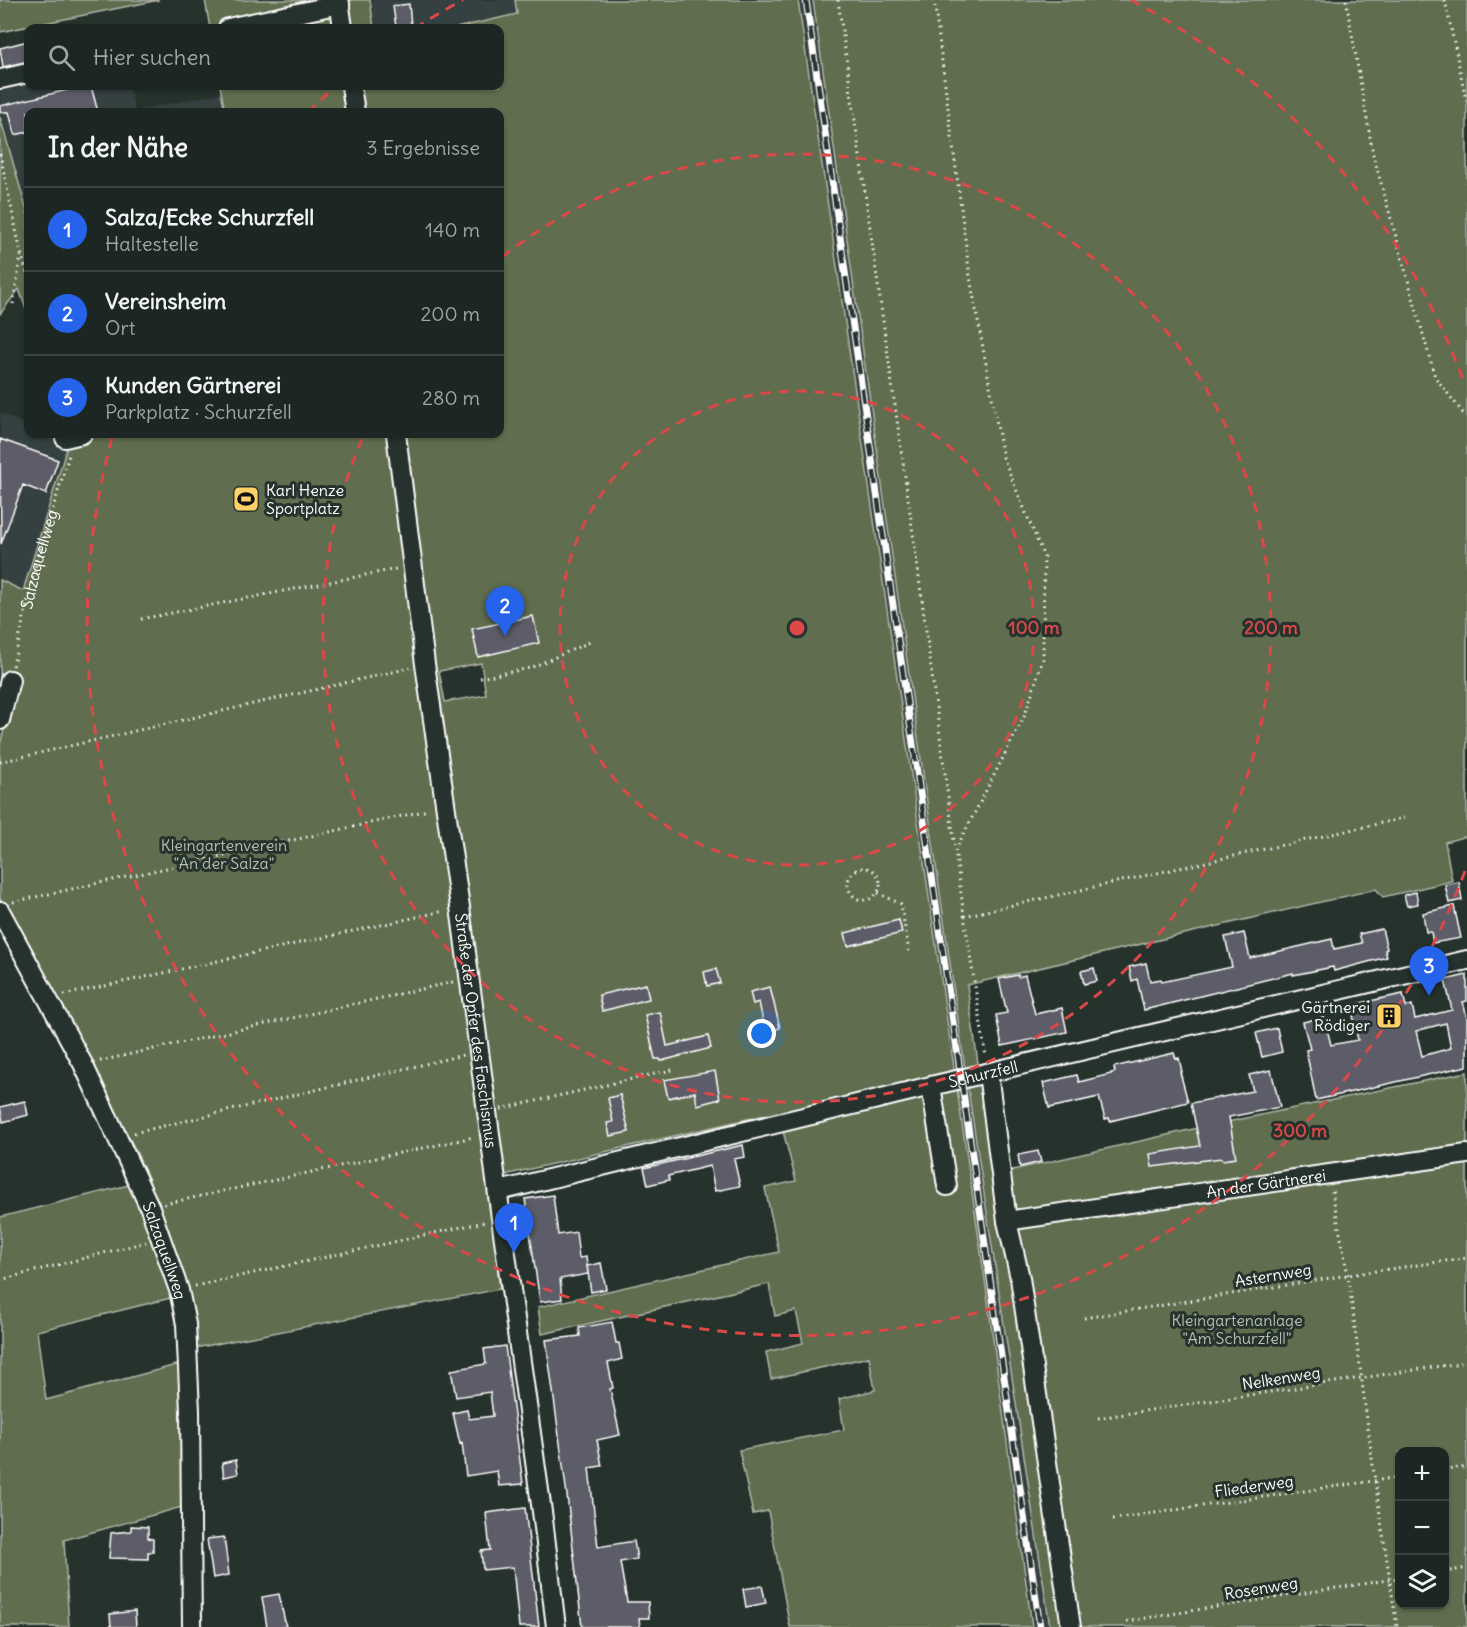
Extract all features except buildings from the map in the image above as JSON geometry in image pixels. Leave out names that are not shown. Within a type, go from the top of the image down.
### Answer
[{"type":"street","points":[[245,24],[340,2],[343,24]]},
{"type":"street","points":[[1,79],[24,74]]},
{"type":"street","points":[[352,90],[354,108]]},
{"type":"street","name":"Straße der Opfer des Faschismus","points":[[396,438],[424,664],[470,978],[556,1627]]},
{"type":"street","points":[[0,720],[10,680]]},
{"type":"street","name":"Salzaquellweg","points":[[6,906],[47,999],[83,1064],[150,1208],[179,1290],[186,1324],[190,1411],[192,1627]]},
{"type":"street","name":"Schurzfell","points":[[498,1191],[1467,960]]},
{"type":"street","points":[[988,1073],[1007,1221],[1020,1278],[1071,1627]]},
{"type":"street","points":[[931,1086],[947,1186]]},
{"type":"street","name":"An der Gärtnerei","points":[[1007,1221],[1467,1154]]},
{"type":"path","points":[[838,0],[964,916],[988,1073]]},
{"type":"path","points":[[934,0],[970,277],[1003,458],[1044,557],[1043,659],[1025,715],[956,850]]},
{"type":"path","points":[[1346,0],[1373,154],[1435,377],[1467,415]]},
{"type":"path","points":[[1445,0],[1467,104]]},
{"type":"path","points":[[0,154],[24,263]]},
{"type":"path","points":[[13,304],[21,253]]},
{"type":"path","name":"Salzaquellweg","points":[[10,680],[36,564],[73,438]]},
{"type":"path","points":[[141,619],[412,566]]},
{"type":"path","points":[[480,678],[530,668],[590,642]]},
{"type":"path","points":[[0,762],[424,664]]},
{"type":"path","points":[[6,906],[445,807]]},
{"type":"path","points":[[964,916],[1404,818]]},
{"type":"path","points":[[857,869],[872,870],[880,882],[878,892],[869,900],[858,900],[848,888],[849,877],[857,869]]},
{"type":"path","points":[[878,892],[901,904],[909,952]]},
{"type":"path","points":[[47,999],[460,907]]},
{"type":"path","points":[[83,1064],[470,978]]},
{"type":"path","points":[[117,1137],[480,1052]]},
{"type":"path","points":[[488,1112],[676,1069]]},
{"type":"path","points":[[150,1208],[491,1134]]},
{"type":"path","points":[[1329,1174],[1348,1275],[1397,1627]]},
{"type":"path","points":[[179,1290],[501,1218]]},
{"type":"path","points":[[0,1280],[160,1238]]},
{"type":"path","name":"Asternweg","points":[[1084,1318],[1467,1258]]},
{"type":"path","name":"Nelkenweg","points":[[1098,1418],[1467,1362]]},
{"type":"path","points":[[1449,1469],[1467,1467]]},
{"type":"path","name":"Fliederweg","points":[[1113,1519],[1395,1478]]},
{"type":"path","points":[[1449,1571],[1467,1568]]},
{"type":"path","name":"Rosenweg","points":[[1127,1621],[1395,1579]]},
{"type":"shaded area","points":[[370,0],[515,0],[518,14],[474,24],[373,24]]},
{"type":"shaded area","points":[[798,0],[814,0],[965,1069],[1050,1627],[1032,1627],[986,1287]]},
{"type":"shaded area","points":[[24,86],[24,90],[130,90],[134,108],[24,108],[24,201],[0,117],[0,91]]},
{"type":"shaded area","points":[[221,93],[224,108],[149,108]]},
{"type":"shaded area","points":[[0,413],[24,424],[24,438],[55,438],[69,444],[23,591],[0,580]]},
{"type":"green space","points":[[0,0],[159,0],[40,24],[24,24],[24,27],[0,32]]},
{"type":"green space","points":[[205,0],[370,0],[373,24],[209,24]]},
{"type":"green space","name":"Kleingartenverein \"An der Salza\"","points":[[515,0],[798,0],[986,1287],[1032,1627],[790,1627],[768,1511],[753,1514],[739,1450],[844,1430],[839,1399],[875,1390],[869,1357],[771,1379],[766,1352],[803,1343],[796,1311],[775,1316],[769,1284],[542,1334],[538,1307],[779,1252],[765,1188],[796,1181],[778,1112],[487,1179],[500,1289],[195,1348],[187,1294],[37,1331],[46,1400],[180,1364],[182,1507],[64,1540],[69,1627],[0,1627],[0,1217],[149,1180],[134,1147],[0,898],[0,745],[18,675],[0,678],[0,580],[23,591],[70,438],[504,438],[504,108],[224,108],[221,90],[504,90],[504,24],[473,24],[517,14]],"holes":[[[481,663],[486,695],[445,702],[439,671]]]},
{"type":"green space","name":"Kleingartenanlage \"Am Schurzfell\"","points":[[813,0],[1467,0],[1467,836],[1445,842],[1452,881],[1383,897],[1376,889],[967,985],[981,1085],[1008,1171],[1189,1130],[1467,1072],[1467,1627],[1050,1627],[965,1069]]},
{"type":"green space","points":[[0,117],[24,201],[24,303],[19,289],[0,314]]},
{"type":"railway","points":[[806,0],[1040,1627]]},
{"type":"place","name":"Karl Henze Sportplatz","points":[[246,499]]},
{"type":"place","name":"Vereinsheim","points":[[505,636]]},
{"type":"place","name":"Kunden Gärtnerei","points":[[1429,996]]},
{"type":"place","name":"Gärtnerei Rödiger","points":[[1389,1016]]},
{"type":"place","name":"Salza/Ecke Schurzfell","points":[[514,1253]]}]
